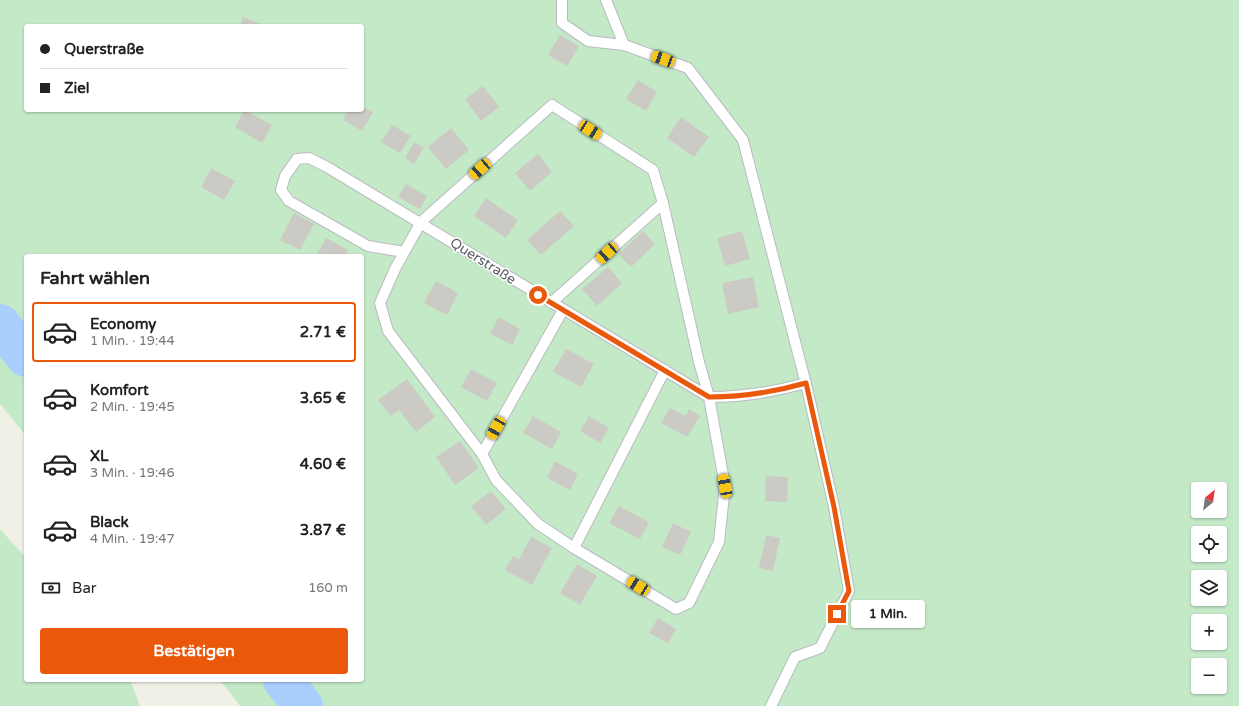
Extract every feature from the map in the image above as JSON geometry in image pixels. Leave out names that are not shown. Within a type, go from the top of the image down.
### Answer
[{"type":"lane","points":[[562,0],[562,23],[588,40],[624,45],[688,68],[743,140],[806,383],[834,507],[849,591],[820,648],[795,657],[771,706]]},
{"type":"lane","points":[[606,0],[624,45]]},
{"type":"lane","points":[[552,105],[653,170],[663,203],[699,362],[709,397],[725,486],[719,542],[689,603],[676,609],[574,548],[538,524],[496,480],[482,454],[388,331],[380,303],[420,222],[552,105]]},
{"type":"lane","name":"Querstraße","points":[[404,252],[368,246],[289,201],[281,190],[284,176],[296,159],[309,158],[327,167],[709,397]]},
{"type":"lane","points":[[551,303],[663,203]]},
{"type":"lane","points":[[482,454],[563,310]]},
{"type":"lane","points":[[574,548],[665,370]]},
{"type":"lane","points":[[709,397],[732,397],[782,390],[806,383]]},
{"type":"green space","points":[[0,0],[1239,0],[1239,706],[240,706],[222,682],[364,682],[364,254],[24,254],[24,434],[0,404]]},
{"type":"green space","points":[[0,529],[24,556],[24,682],[131,682],[140,706],[0,706]]},
{"type":"building","points":[[243,17],[260,24],[241,24]]},
{"type":"building","points":[[560,35],[579,46],[567,66],[548,55]]},
{"type":"building","points":[[638,80],[657,92],[646,111],[626,99]]},
{"type":"building","points":[[483,86],[499,107],[481,121],[465,99]]},
{"type":"building","points":[[364,107],[373,112],[362,131],[343,120],[348,112],[364,112]]},
{"type":"building","points":[[243,112],[248,112],[272,125],[262,143],[235,127]]},
{"type":"building","points":[[681,117],[709,137],[694,157],[667,138]]},
{"type":"building","points":[[392,125],[411,136],[400,153],[381,142]]},
{"type":"building","points":[[451,128],[469,150],[446,169],[428,147]]},
{"type":"building","points":[[414,142],[424,148],[414,164],[405,158]]},
{"type":"building","points":[[538,154],[552,172],[530,191],[515,173]]},
{"type":"building","points":[[211,168],[235,181],[224,200],[201,187]]},
{"type":"building","points":[[406,184],[427,196],[420,209],[398,197]]},
{"type":"building","points":[[486,198],[518,220],[506,238],[474,216]]},
{"type":"building","points":[[560,211],[574,226],[541,255],[527,240]]},
{"type":"building","points":[[294,213],[314,224],[300,250],[280,240]]},
{"type":"building","points":[[643,231],[655,244],[631,267],[618,254]]},
{"type":"building","points":[[742,231],[750,259],[725,266],[717,238]]},
{"type":"building","points":[[326,238],[348,250],[346,254],[317,254]]},
{"type":"building","points":[[608,267],[622,283],[597,306],[582,289]]},
{"type":"building","points":[[753,277],[759,307],[728,314],[722,283]]},
{"type":"building","points":[[436,281],[458,293],[447,315],[424,303]]},
{"type":"building","points":[[499,317],[520,329],[512,345],[490,334]]},
{"type":"building","points":[[566,349],[594,364],[581,387],[553,372]]},
{"type":"building","points":[[471,369],[497,383],[487,401],[461,387]]},
{"type":"building","points":[[407,379],[435,417],[416,432],[399,410],[391,416],[378,400]]},
{"type":"building","points":[[670,408],[686,416],[689,409],[700,416],[687,437],[661,423]]},
{"type":"building","points":[[533,416],[561,432],[552,449],[523,433]]},
{"type":"building","points":[[589,416],[609,428],[600,443],[580,431]]},
{"type":"building","points":[[460,441],[479,468],[455,485],[436,457]]},
{"type":"building","points":[[555,461],[578,474],[570,490],[547,478]]},
{"type":"building","points":[[766,476],[788,477],[787,502],[765,501]]},
{"type":"building","points":[[491,491],[506,509],[486,525],[471,506]]},
{"type":"building","points":[[619,506],[649,522],[640,539],[609,523]]},
{"type":"building","points":[[673,523],[691,532],[680,555],[662,547]]},
{"type":"building","points":[[766,535],[780,538],[773,571],[759,568]]},
{"type":"building","points":[[531,537],[552,548],[532,585],[505,570],[513,556],[519,559]]},
{"type":"building","points":[[577,564],[597,576],[580,605],[560,593]]},
{"type":"building","points":[[658,618],[676,629],[668,643],[649,633]]},
{"type":"waterway","points":[[0,324],[24,354]]},
{"type":"waterway","points":[[285,682],[303,706]]},
{"type":"route","points":[[538,295],[709,397],[732,397],[782,390],[806,383],[834,507],[849,591],[837,614]]}]
